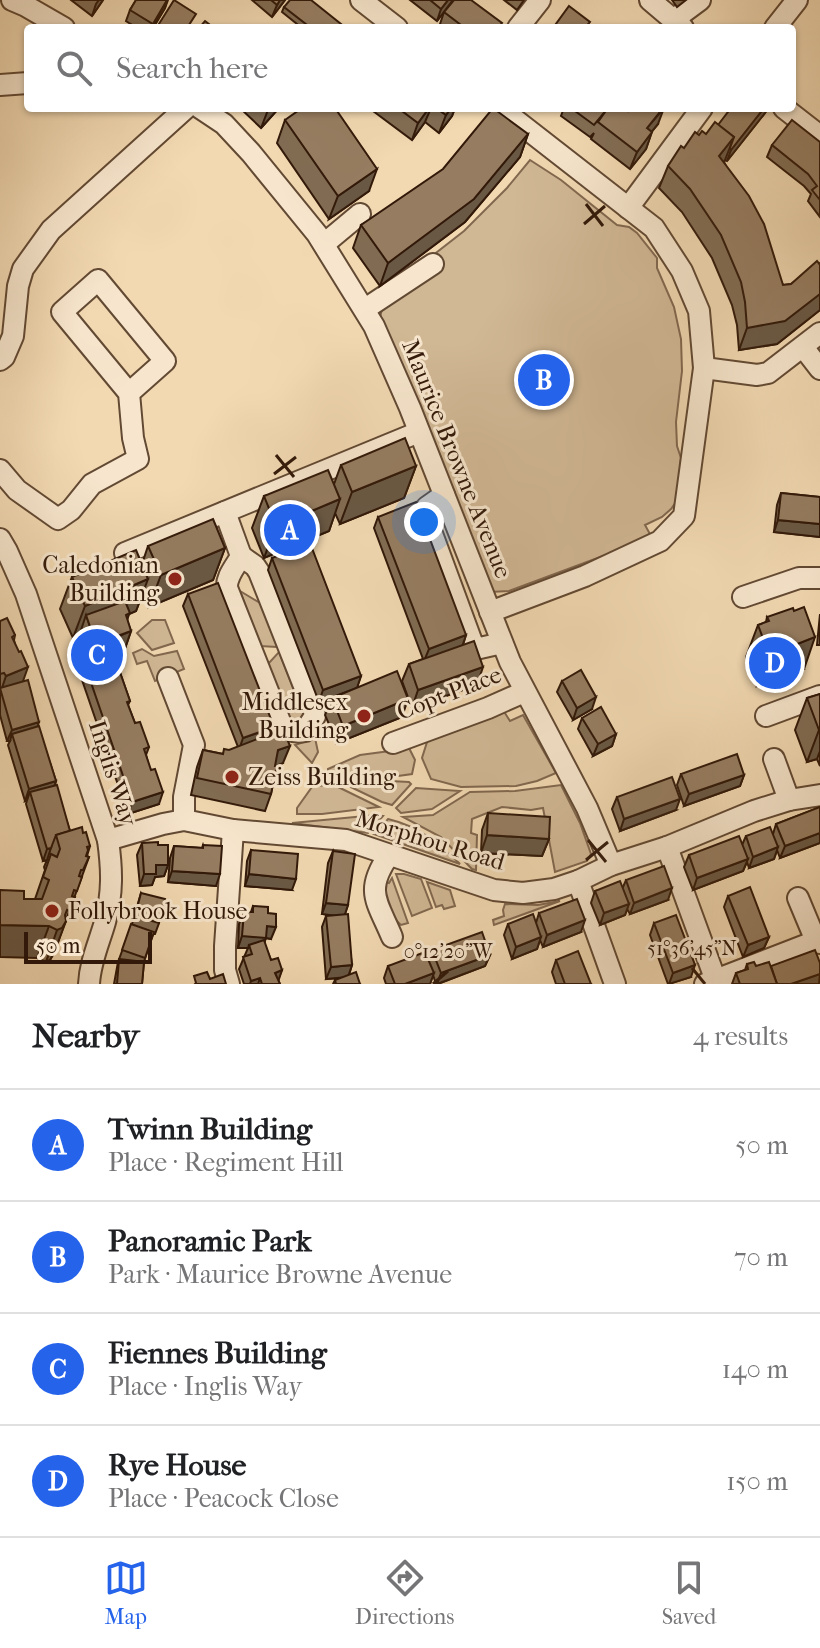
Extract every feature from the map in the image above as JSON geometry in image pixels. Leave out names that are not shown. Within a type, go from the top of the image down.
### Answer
[{"type":"street","points":[[361,0],[392,24]]},
{"type":"street","points":[[521,24],[540,0]]},
{"type":"street","points":[[650,0],[678,24],[700,0]]},
{"type":"street","points":[[778,24],[797,0]]},
{"type":"street","points":[[23,2],[58,24]]},
{"type":"street","points":[[0,85],[24,83]]},
{"type":"street","points":[[2,359],[13,336],[18,286],[23,269],[51,230],[182,112]]},
{"type":"street","name":"Maurice Browne Avenue","points":[[206,112],[224,124],[251,153],[324,244],[365,309],[388,354],[502,643],[524,692],[587,808],[611,865]]},
{"type":"street","points":[[490,612],[585,576],[660,541],[684,516],[704,368],[699,311],[682,271],[654,228],[505,112]]},
{"type":"street","points":[[628,208],[699,112]]},
{"type":"street","points":[[789,112],[820,136]]},
{"type":"street","points":[[324,244],[360,214]]},
{"type":"street","points":[[365,309],[433,264]]},
{"type":"street","points":[[0,470],[17,490],[58,519],[71,510],[92,484],[138,459],[129,393],[62,312],[98,280],[165,361],[129,393]]},
{"type":"street","points":[[704,368],[757,375],[768,373],[820,333]]},
{"type":"street","points":[[803,347],[820,369]]},
{"type":"street","points":[[125,553],[419,432]]},
{"type":"street","points":[[444,495],[424,512],[473,645],[480,648],[502,643]]},
{"type":"street","points":[[225,512],[241,556],[259,572],[314,711],[315,716],[305,731],[293,732],[281,724],[227,588],[230,573],[241,556]]},
{"type":"street","name":"Inglis Way","points":[[0,539],[26,594],[108,840],[112,891],[89,984]]},
{"type":"street","points":[[743,597],[799,578],[820,578]]},
{"type":"street","points":[[168,678],[194,745],[184,797],[184,820]]},
{"type":"street","name":"Copt Place","points":[[393,743],[524,692]]},
{"type":"street","points":[[766,716],[820,696]]},
{"type":"street","points":[[774,759],[789,800]]},
{"type":"street","name":"Morphou Road","points":[[108,840],[184,820],[233,830],[346,840],[494,890],[523,893],[554,889],[754,811],[789,800],[820,795]]},
{"type":"street","points":[[229,984],[225,970],[225,946],[233,830]]},
{"type":"street","points":[[667,847],[711,982],[818,942],[798,898]]},
{"type":"street","points":[[389,855],[373,889],[392,937]]},
{"type":"street","points":[[578,881],[615,984]]},
{"type":"shaded area","points":[[530,160],[561,180],[617,225],[629,227],[637,233],[657,258],[657,268],[674,307],[681,339],[682,371],[676,422],[681,458],[678,492],[671,509],[645,525],[651,536],[646,540],[509,591],[490,592],[380,318],[382,308],[432,256],[464,231],[507,188]]},
{"type":"shaded area","points":[[240,591],[260,603],[270,627],[276,630],[281,643],[277,647],[260,646]]},
{"type":"shaded area","points":[[152,620],[165,620],[174,643],[152,650],[137,633]]},
{"type":"shaded area","points":[[142,649],[154,656],[177,651],[184,669],[155,681],[147,661],[137,664],[133,653]]},
{"type":"shaded area","points":[[279,652],[301,708],[308,712],[303,723],[293,726],[283,718],[268,664]]},
{"type":"shaded area","points":[[503,710],[510,721],[523,715],[556,773],[516,786],[461,787],[431,779],[422,758],[428,739]]},
{"type":"shaded area","points":[[315,738],[318,752],[312,763],[295,745]]},
{"type":"shaded area","points":[[408,746],[415,760],[412,774],[328,773],[328,769],[360,755]]},
{"type":"shaded area","points":[[332,778],[409,782],[411,784],[392,805]]},
{"type":"shaded area","points":[[332,784],[379,807],[297,814],[297,808],[312,787]]},
{"type":"shaded area","points":[[561,785],[591,854],[587,861],[555,872],[543,808],[502,807],[472,819],[471,833],[477,835],[476,870],[441,837],[403,817],[433,815],[470,792],[515,791]]},
{"type":"shaded area","points":[[416,788],[460,791],[432,809],[401,813],[396,808]]},
{"type":"shaded area","points":[[383,816],[368,833],[292,823]]},
{"type":"shaded area","points":[[388,819],[427,836],[460,864],[374,834]]},
{"type":"shaded area","points":[[396,874],[421,879],[432,908],[412,916]]},
{"type":"shaded area","points":[[392,878],[408,923],[401,925],[391,911],[386,894],[385,882],[389,883]]},
{"type":"shaded area","points":[[427,882],[450,890],[455,906],[444,909],[442,905],[436,907]]},
{"type":"shaded area","points":[[560,901],[494,925],[493,920],[504,916],[505,904],[538,905]]},
{"type":"building","points":[[136,0],[167,0],[153,24],[130,10]]},
{"type":"building","points":[[174,0],[196,14],[190,24],[159,24]]},
{"type":"building","points":[[290,0],[311,0],[341,24],[306,24],[284,7]]},
{"type":"building","points":[[430,0],[448,0],[441,9]]},
{"type":"building","points":[[454,0],[471,0],[502,23],[460,24],[444,12]]},
{"type":"building","points":[[569,6],[590,22],[588,24],[556,24]]},
{"type":"building","points":[[296,112],[338,112],[377,169],[338,196],[285,120]]},
{"type":"building","points":[[403,112],[426,112],[418,123]]},
{"type":"building","points":[[490,112],[498,112],[528,134],[474,199],[388,263],[361,225],[443,169]]},
{"type":"building","points":[[576,112],[605,112],[594,125]]},
{"type":"building","points":[[605,112],[660,112],[647,128],[652,132],[637,152],[598,122]]},
{"type":"building","points":[[728,112],[761,112],[731,150],[734,137],[718,125]]},
{"type":"building","points":[[792,120],[820,142],[820,200],[812,190],[817,186],[808,174],[772,145]]},
{"type":"building","points":[[715,122],[734,137],[719,156],[749,196],[764,224],[783,285],[791,284],[817,261],[820,265],[820,294],[785,321],[747,328],[741,282],[721,235],[690,189],[668,166],[695,132],[706,134]]},
{"type":"building","points":[[405,438],[416,466],[352,492],[341,465]]},
{"type":"building","points":[[328,470],[340,499],[276,526],[264,496]]},
{"type":"building","points":[[781,493],[820,497],[820,524],[778,520]]},
{"type":"building","points":[[416,502],[466,635],[429,649],[378,517]]},
{"type":"building","points":[[213,519],[225,548],[161,575],[148,546]]},
{"type":"building","points":[[310,543],[361,676],[323,690],[272,558]]},
{"type":"building","points":[[136,550],[148,579],[85,606],[72,577]]},
{"type":"building","points":[[218,583],[274,727],[243,738],[188,594]]},
{"type":"building","points":[[125,601],[130,613],[126,615],[131,631],[96,644],[86,615]]},
{"type":"building","points":[[804,607],[815,637],[797,644],[799,650],[790,654],[787,647],[769,654],[758,625],[769,621],[767,617]]},
{"type":"building","points":[[7,618],[15,635],[12,637],[28,667],[6,676],[0,674],[0,621]]},
{"type":"building","points":[[474,641],[483,667],[418,690],[409,664]]},
{"type":"building","points":[[114,655],[130,701],[127,702],[135,723],[140,722],[149,747],[144,749],[151,770],[155,769],[163,792],[132,802],[85,665]]},
{"type":"building","points":[[581,670],[596,697],[577,708],[562,681]]},
{"type":"building","points":[[397,671],[408,699],[343,726],[332,698]]},
{"type":"building","points":[[28,680],[39,722],[12,730],[0,688]]},
{"type":"building","points":[[820,694],[820,730],[819,730],[807,698]]},
{"type":"building","points":[[601,707],[616,734],[598,744],[582,718]]},
{"type":"building","points":[[39,726],[56,781],[29,789],[12,734]]},
{"type":"building","points":[[283,729],[290,746],[278,750],[271,794],[197,778],[203,750],[223,754],[224,749],[229,750]]},
{"type":"building","points":[[737,754],[744,775],[689,794],[681,774]]},
{"type":"building","points":[[672,777],[680,799],[624,819],[617,797]]},
{"type":"building","points":[[57,785],[70,831],[56,835],[51,848],[47,849],[30,792]]},
{"type":"building","points":[[820,807],[820,833],[785,846],[776,824]]},
{"type":"building","points":[[488,813],[550,817],[549,839],[487,835]]},
{"type":"building","points":[[82,827],[90,846],[87,847],[86,856],[89,857],[81,870],[79,876],[82,877],[77,891],[74,890],[72,896],[75,897],[62,928],[0,925],[0,890],[24,891],[24,899],[42,899],[49,880],[43,877],[51,854],[57,857],[60,849],[56,835]]},
{"type":"building","points":[[770,827],[778,847],[753,857],[746,836]]},
{"type":"building","points":[[739,836],[748,859],[697,878],[689,855]]},
{"type":"building","points":[[158,842],[158,845],[168,845],[168,865],[156,865],[156,874],[144,874],[142,843]]},
{"type":"building","points":[[203,845],[222,846],[220,874],[172,871],[174,846],[203,848]]},
{"type":"building","points":[[251,850],[298,854],[296,879],[249,874]]},
{"type":"building","points":[[333,851],[355,854],[348,905],[326,903]]},
{"type":"building","points":[[664,866],[672,888],[634,903],[626,880]]},
{"type":"building","points":[[620,881],[629,904],[604,913],[595,891]]},
{"type":"building","points":[[750,887],[769,937],[748,945],[728,896]]},
{"type":"building","points":[[141,893],[165,899],[159,923],[135,916]]},
{"type":"building","points":[[577,899],[585,920],[547,935],[539,913]]},
{"type":"building","points":[[253,906],[268,907],[268,913],[276,914],[276,927],[267,926],[266,938],[242,936],[244,912],[253,912]]},
{"type":"building","points":[[348,914],[352,965],[331,967],[326,916]]},
{"type":"building","points":[[533,914],[541,937],[516,947],[508,924]]},
{"type":"building","points":[[676,915],[695,965],[673,973],[654,923]]},
{"type":"building","points":[[131,924],[154,932],[145,958],[122,950]]},
{"type":"building","points":[[482,932],[490,955],[441,973],[432,950]]},
{"type":"building","points":[[264,940],[271,960],[278,958],[282,970],[275,973],[280,984],[262,984],[260,978],[251,981],[243,957],[252,954],[249,945]]},
{"type":"building","points":[[815,950],[820,974],[791,984],[777,984],[771,966]]},
{"type":"building","points":[[578,951],[591,984],[565,984],[556,960]]},
{"type":"building","points":[[425,952],[434,973],[405,984],[395,984],[388,966]]},
{"type":"building","points":[[119,959],[144,962],[142,984],[117,984]]},
{"type":"building","points":[[754,962],[756,966],[769,962],[777,984],[740,984],[736,973],[748,969],[747,964]]},
{"type":"building","points":[[207,972],[210,979],[223,974],[226,984],[195,984],[194,976]]},
{"type":"building","points":[[356,972],[360,984],[336,984],[335,980]]},
{"type":"place","name":"Panoramic Park","points":[[544,380]]},
{"type":"place","name":"Twinn Building","points":[[290,530]]},
{"type":"place","name":"Caledonian Building","points":[[175,579]]},
{"type":"place","name":"Fiennes Building","points":[[97,655]]},
{"type":"place","name":"Rye House","points":[[775,663]]},
{"type":"place","name":"Middlesex Building","points":[[364,716]]},
{"type":"place","name":"Zeiss Building","points":[[232,777]]},
{"type":"place","name":"Follybrook House","points":[[52,911]]}]
